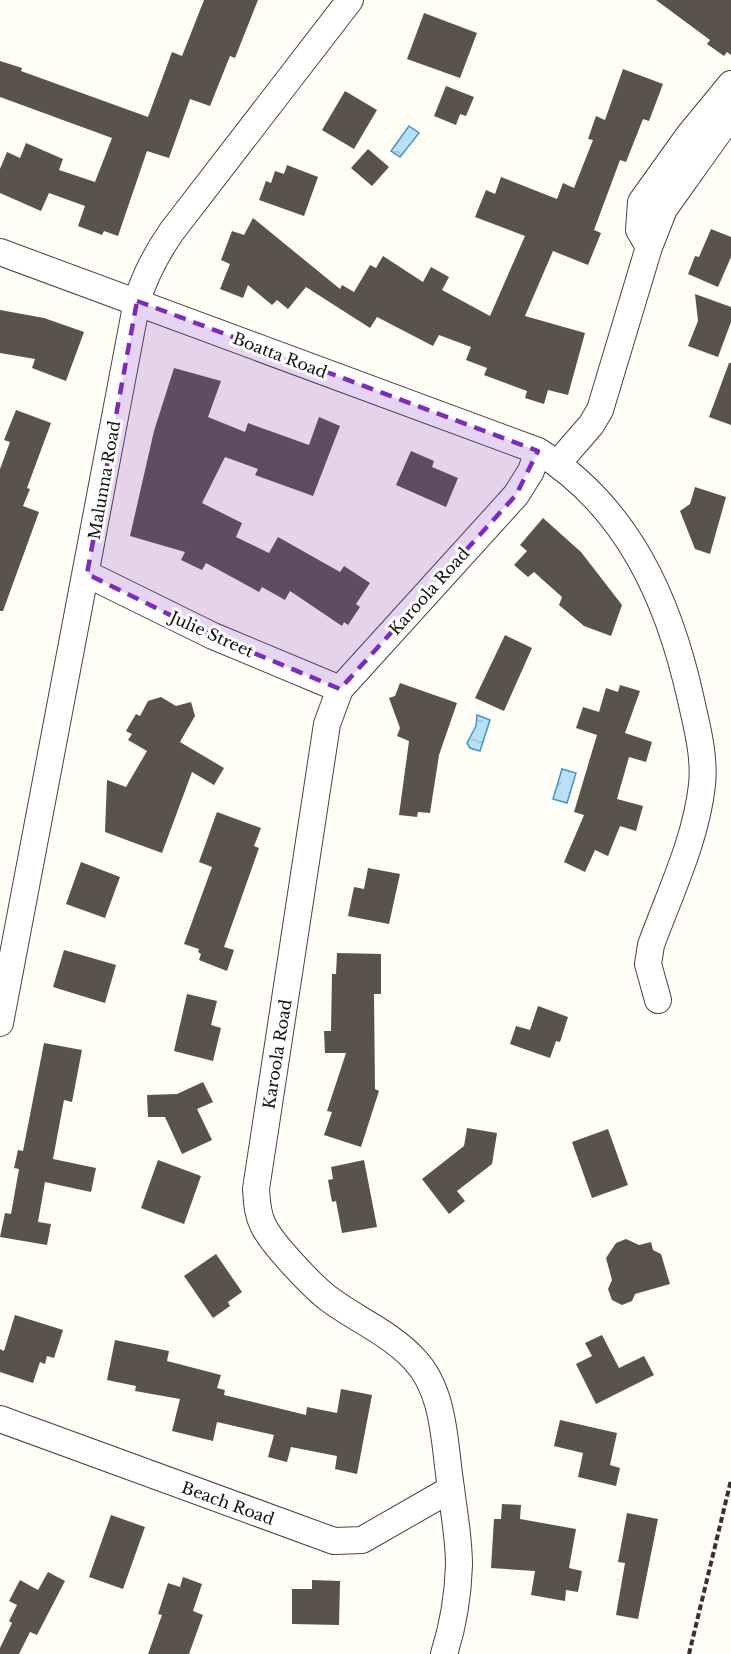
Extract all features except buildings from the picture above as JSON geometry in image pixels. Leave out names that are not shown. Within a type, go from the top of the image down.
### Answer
[{"type":"street","name":"Malunna Road","points":[[0,1023],[137,301],[144,277],[156,253],[350,0]]},
{"type":"street","points":[[649,247],[639,230],[640,202],[689,135],[731,84]]},
{"type":"street","name":"Karoola Road","points":[[444,1654],[451,1634],[459,1565],[457,1525],[439,1405],[429,1380],[415,1360],[390,1338],[327,1298],[275,1242],[263,1225],[257,1207],[256,1189],[327,724],[340,689],[516,495],[531,471],[591,425],[600,410],[649,247],[664,210],[731,115]]},
{"type":"street","name":"Boatta Road","points":[[0,252],[137,301],[548,457],[588,488],[616,522],[661,597],[676,640],[699,734],[702,762],[698,808],[692,836],[651,945],[648,964],[658,1000]]},
{"type":"street","name":"Julie Street","points":[[87,574],[213,636],[340,689]]},
{"type":"street","name":"Beach Road","points":[[0,1419],[334,1541],[362,1540],[451,1489]]},
{"type":"path","points":[[690,1654],[731,1480]]},
{"type":"highlighted area","points":[[137,301],[538,451],[516,495],[340,689],[213,636],[87,574]]},
{"type":"water","points":[[409,126],[419,133],[400,157],[391,151]]},
{"type":"water","points":[[477,715],[490,720],[480,751],[470,748],[467,743],[476,726]]},
{"type":"water","points":[[562,769],[576,773],[567,803],[553,799]]}]
